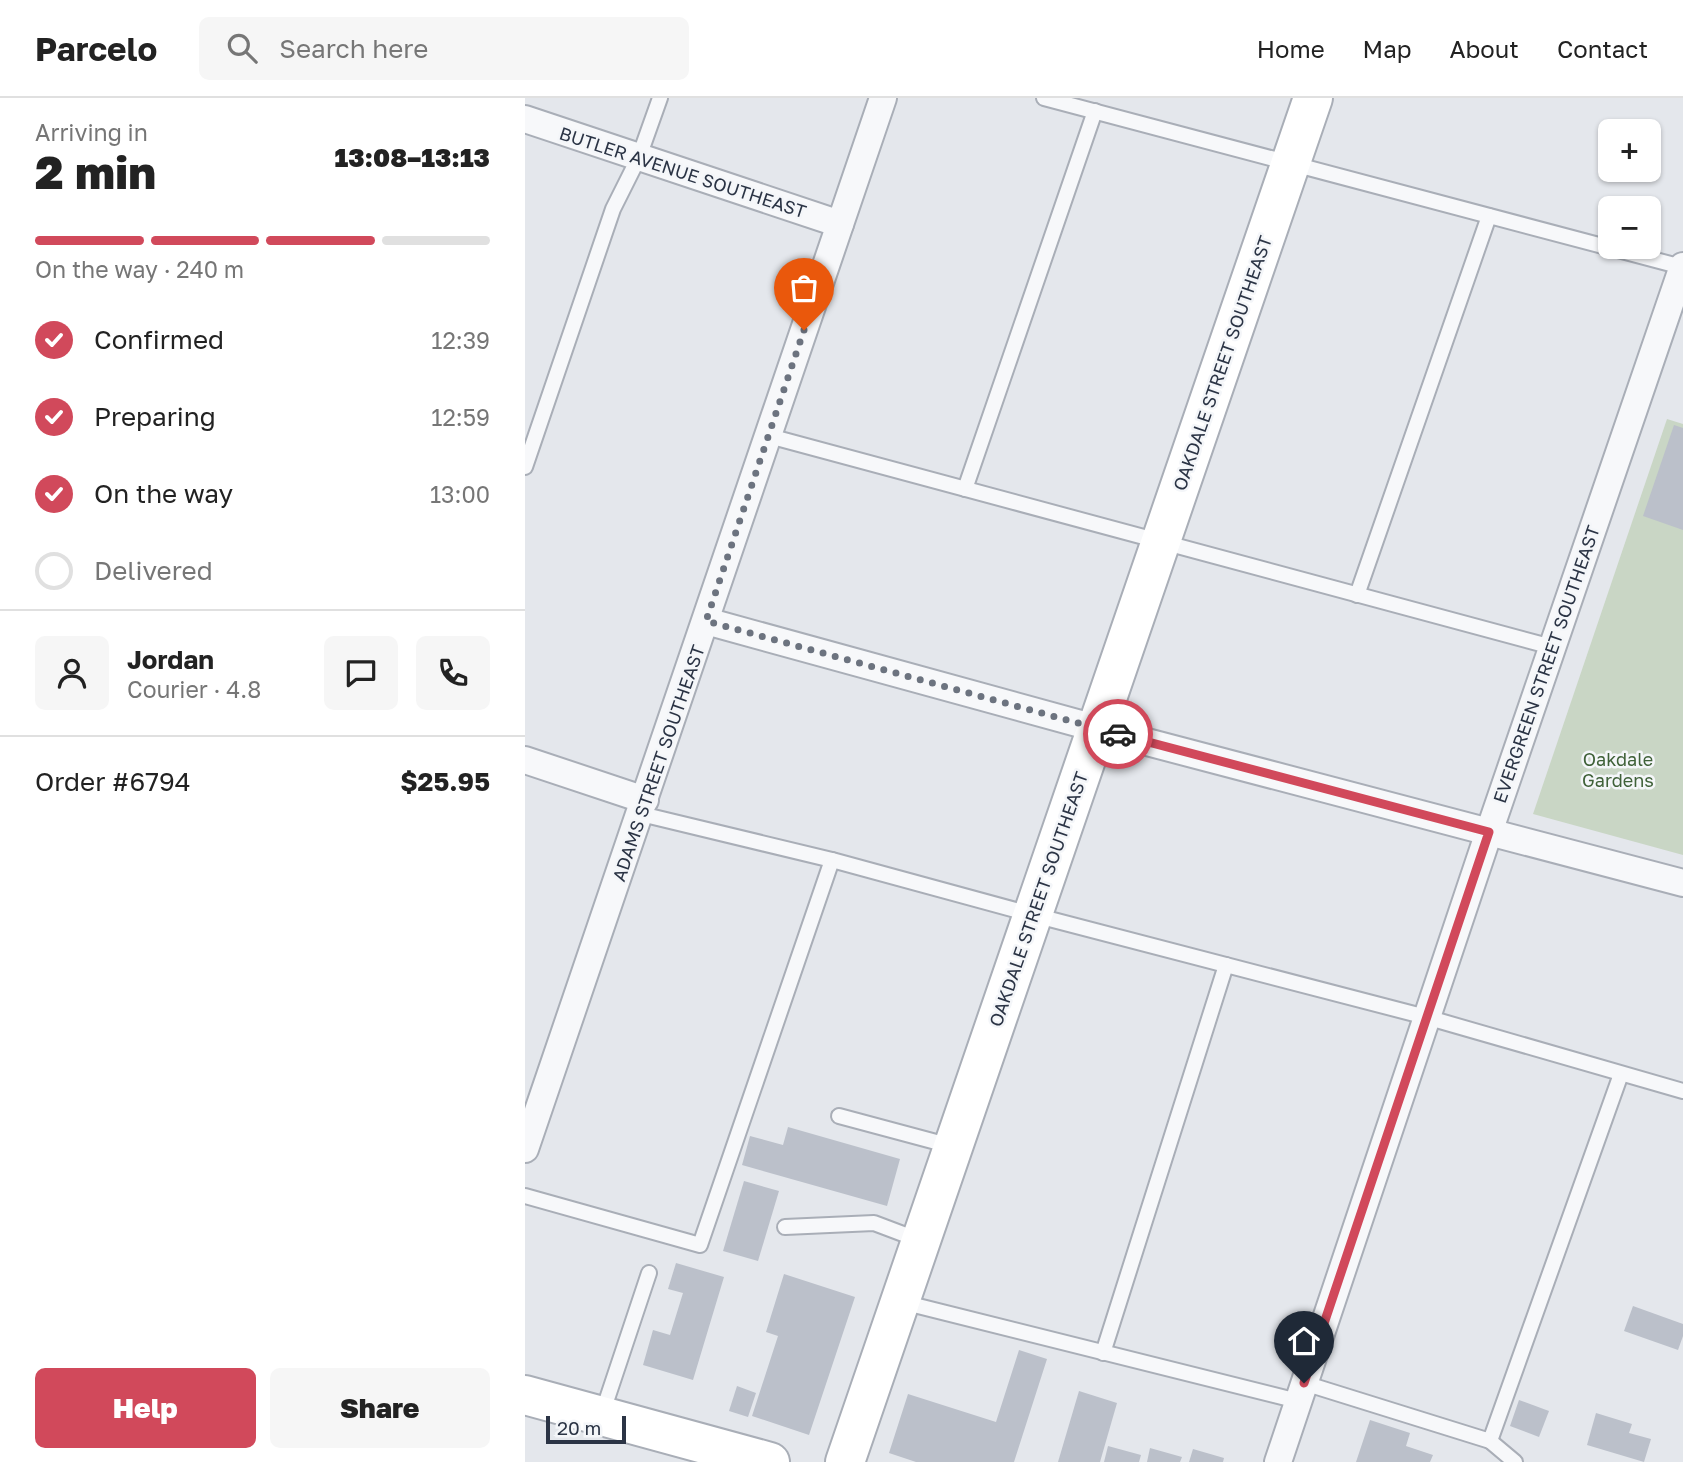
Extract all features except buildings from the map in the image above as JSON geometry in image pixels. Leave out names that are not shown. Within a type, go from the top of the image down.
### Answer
[{"type":"street","name":"ADAMS STREET SOUTHEAST","points":[[525,1149],[883,98]]},
{"type":"street","name":"OAKDALE STREET SOUTHEAST","points":[[845,1462],[1313,98]]},
{"type":"street","name":"BUTLER AVENUE SOUTHEAST","points":[[525,120],[840,224]]},
{"type":"street","name":"EVERGREEN STREET SOUTHEAST","points":[[1278,1462],[1426,1017],[1683,267]]},
{"type":"street","points":[[706,621],[1683,883]]},
{"type":"street","points":[[525,760],[643,807]]},
{"type":"street","points":[[525,1395],[730,1457],[769,1462]]},
{"type":"lane","points":[[525,467],[614,209],[639,157],[660,98]]},
{"type":"lane","points":[[1044,98],[1683,267]]},
{"type":"lane","points":[[965,489],[1095,111]]},
{"type":"lane","points":[[1357,595],[1489,216]]},
{"type":"lane","points":[[768,436],[1552,647]]},
{"type":"lane","points":[[643,807],[1034,915],[1426,1017],[1683,1091]]},
{"type":"lane","points":[[525,1196],[700,1245],[832,860]]},
{"type":"lane","points":[[1103,1353],[1226,965]]},
{"type":"lane","points":[[1490,1441],[1621,1074]]},
{"type":"lane","points":[[839,1116],[952,1146]]},
{"type":"lane","points":[[785,1227],[874,1223],[921,1241]]},
{"type":"lane","points":[[601,1416],[649,1273]]},
{"type":"lane","points":[[900,1302],[1103,1353],[1301,1392],[1490,1441],[1515,1462]]},
{"type":"green space","name":"Oakdale Gardens","points":[[1667,419],[1683,424],[1683,855],[1533,814]]},
{"type":"way so far","points":[[804,330],[706,621],[1118,734]]},
{"type":"route","points":[[1118,734],[1489,832],[1304,1383]]}]
